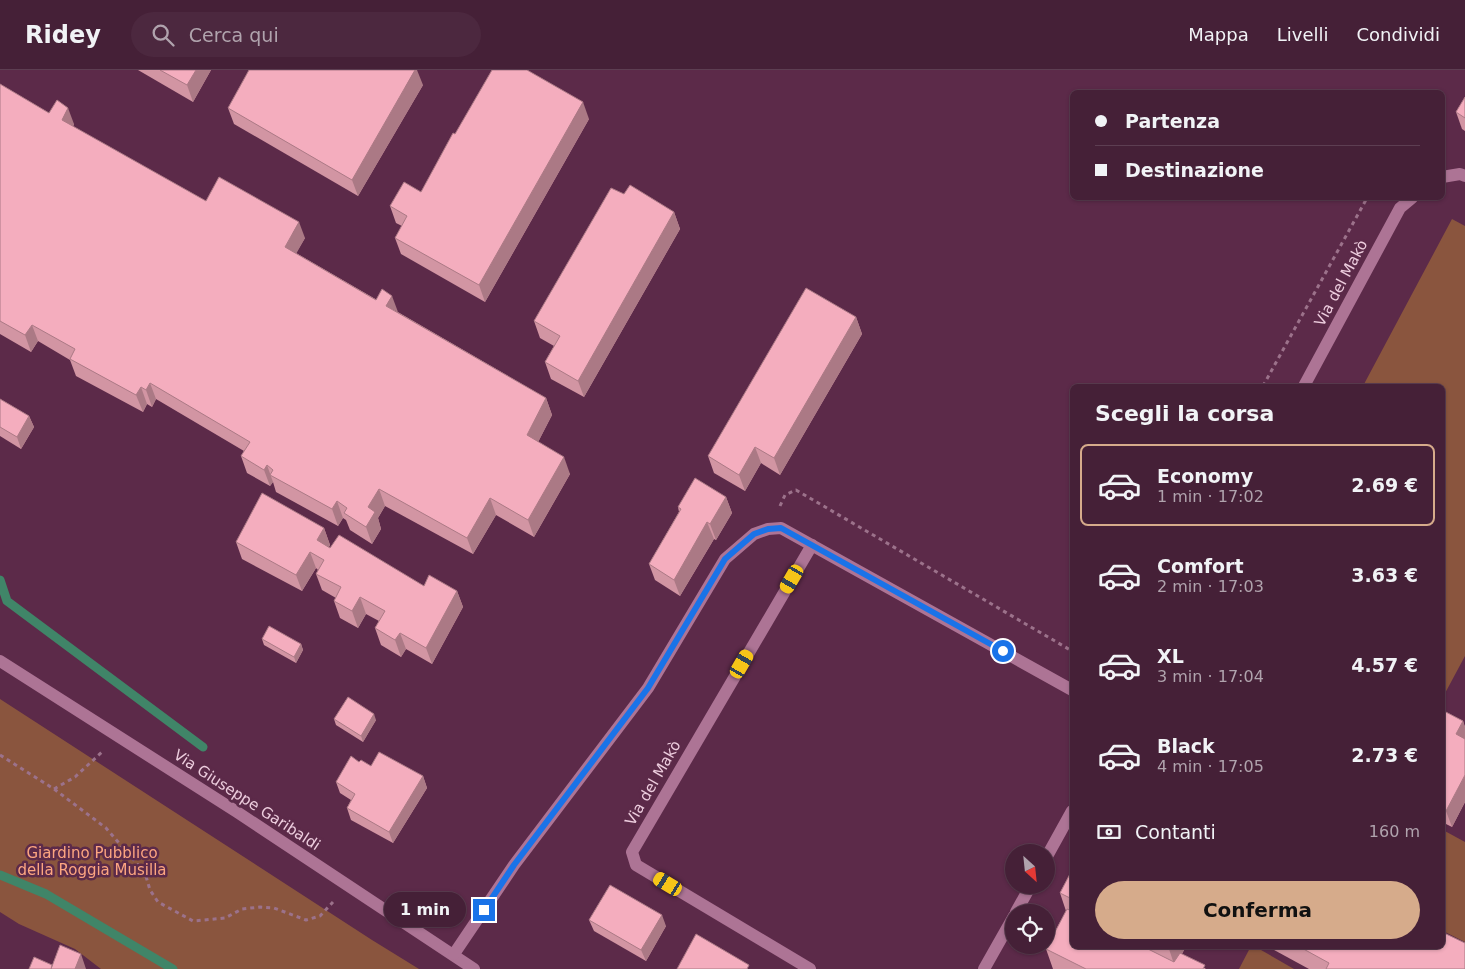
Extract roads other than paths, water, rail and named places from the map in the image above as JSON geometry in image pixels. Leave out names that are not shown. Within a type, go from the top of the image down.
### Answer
[{"type":"street","points":[[1445,176],[1460,174],[1465,176]]},
{"type":"street","name":"Via del Makò","points":[[1305,384],[1400,208],[1410,200]]},
{"type":"street","points":[[454,954],[514,865],[648,688],[725,559],[754,534],[768,529],[781,528],[1070,689]]},
{"type":"street","name":"Via del Makò","points":[[810,969],[636,865],[632,852],[812,545]]},
{"type":"street","name":"Via Giuseppe Garibaldi","points":[[0,662],[350,886],[474,969]]},
{"type":"street","points":[[1054,844],[1070,815]]},
{"type":"street","points":[[984,969],[1005,932]]},
{"type":"waterway","points":[[0,580],[7,601],[203,747]]},
{"type":"waterway","points":[[0,875],[46,894],[173,969]]},
{"type":"park label","name":"Giardino Pubblico della Roggia Musilla","points":[[92,862]]}]
